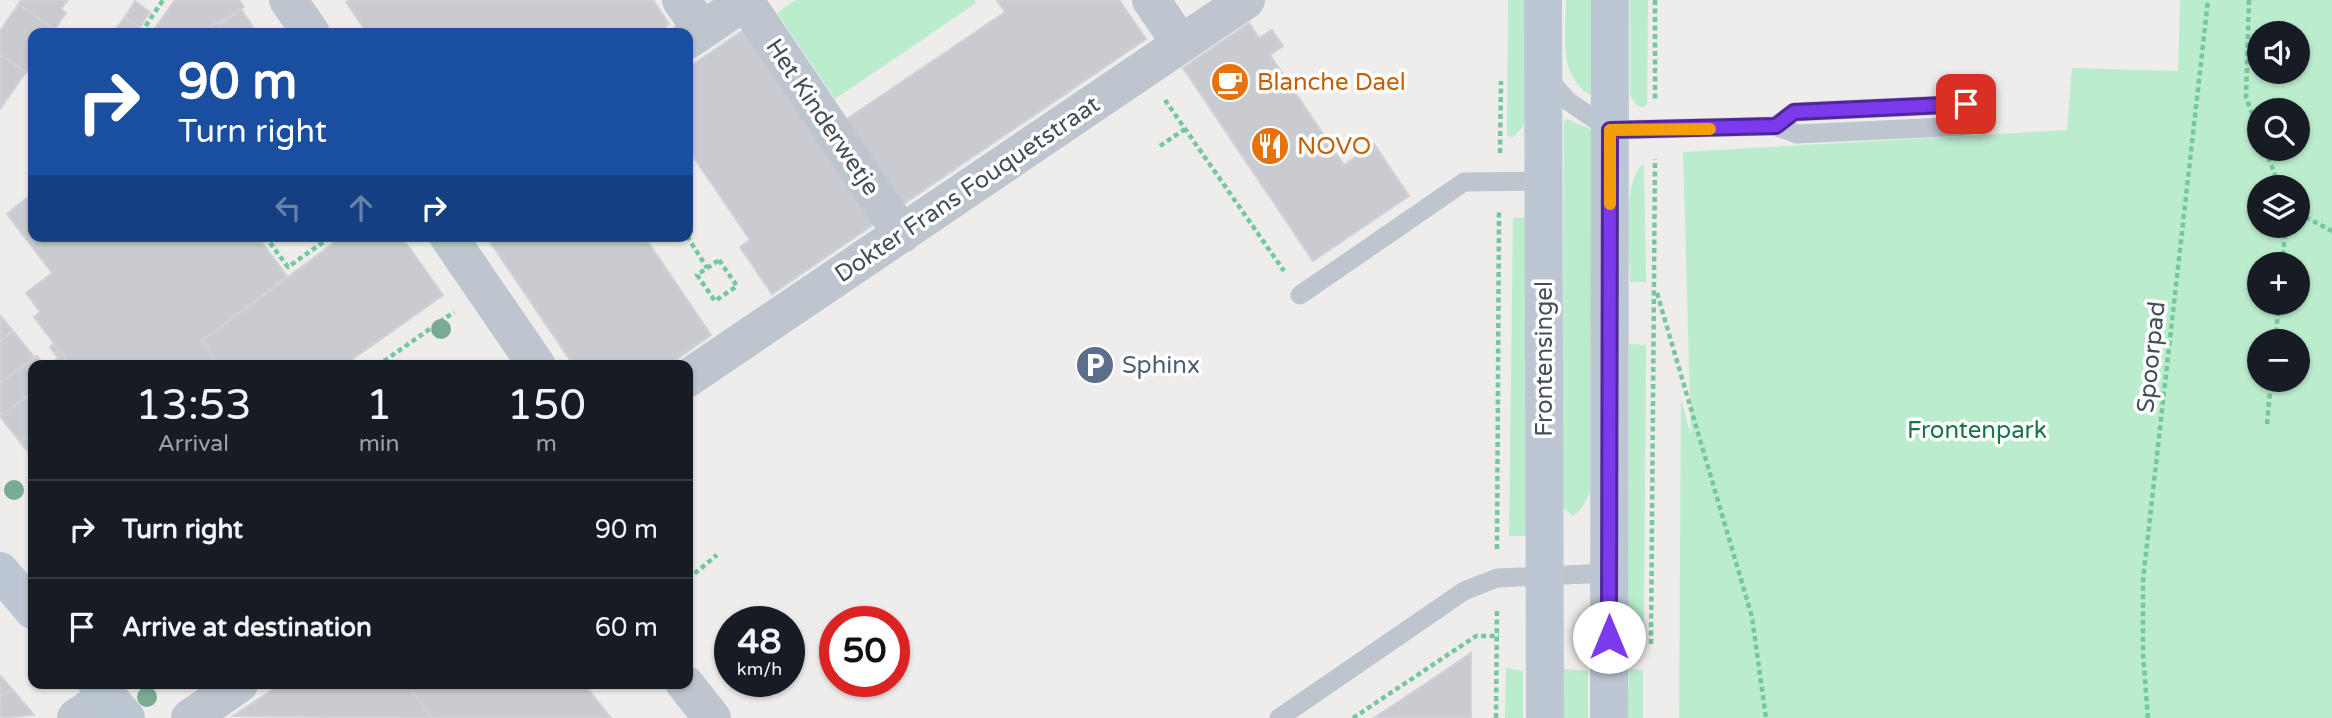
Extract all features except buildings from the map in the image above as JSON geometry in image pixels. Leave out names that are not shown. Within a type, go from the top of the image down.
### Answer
[{"type":"main road","name":"Frontensingel","points":[[1543,0],[1545,718]]},
{"type":"main road","points":[[1609,718],[1610,0]]},
{"type":"main road","points":[[0,571],[28,604]]},
{"type":"street","points":[[1151,0],[1181,44]]},
{"type":"street","name":"Dokter Frans Fouquetstraat","points":[[693,375],[1246,0]]},
{"type":"street","points":[[690,23],[746,1]]},
{"type":"street","name":"Het Kinderwetje","points":[[746,1],[902,234]]},
{"type":"street","points":[[452,242],[533,360]]},
{"type":"street","points":[[190,718],[232,689]]},
{"type":"street","points":[[689,689],[712,718]]},
{"type":"street","points":[[76,718],[110,700]]},
{"type":"lane","points":[[1544,75],[1567,101],[1610,130],[1776,126],[1797,134],[1966,126]]},
{"type":"lane","points":[[1776,126],[1794,112],[1966,104]]},
{"type":"lane","points":[[1300,295],[1464,182],[1543,181]]},
{"type":"lane","points":[[1279,718],[1464,591],[1497,578],[1609,573]]},
{"type":"path","points":[[144,28],[163,0]]},
{"type":"path","points":[[1651,648],[1655,0]]},
{"type":"path","name":"Spoorpad","points":[[2148,718],[2143,654],[2143,580],[2208,0]]},
{"type":"path","points":[[2247,100],[2249,0]]},
{"type":"path","name":"Frontensingel","points":[[1496,718],[1501,70]]},
{"type":"path","points":[[1165,99],[1300,295]]},
{"type":"path","points":[[1160,146],[1185,129]]},
{"type":"path","points":[[2310,220],[2332,231]]},
{"type":"path","points":[[269,242],[288,267],[323,242]]},
{"type":"path","points":[[691,242],[708,268]]},
{"type":"path","points":[[719,260],[737,286],[715,301],[697,275],[708,268],[719,260]]},
{"type":"path","points":[[1655,287],[1752,617],[1766,718]]},
{"type":"path","points":[[386,360],[485,291]]},
{"type":"path","points":[[2267,424],[2270,392]]},
{"type":"path","points":[[693,575],[717,555]]},
{"type":"path","points":[[1353,718],[1432,665]]},
{"type":"green space","points":[[796,0],[974,0],[976,3],[835,99],[777,13]]},
{"type":"green space","points":[[1508,0],[1528,0],[1527,116],[1523,127],[1512,138],[1507,135]]},
{"type":"green space","points":[[1566,0],[1593,0],[1590,95],[1579,87],[1568,65],[1565,39]]},
{"type":"green space","points":[[1630,0],[1648,0],[1647,105],[1642,107],[1636,105],[1630,95]]},
{"type":"green space","name":"Frontenpark","points":[[2180,0],[2332,0],[2332,718],[1679,718],[1681,399],[1691,436],[1683,152],[2067,130],[2072,68],[2178,71]]},
{"type":"green space","points":[[1567,119],[1592,130],[1590,492],[1582,508],[1573,516],[1562,507],[1564,122]]},
{"type":"green space","points":[[1644,164],[1646,282],[1630,282],[1629,200],[1637,172]]},
{"type":"green space","points":[[1530,217],[1527,536],[1509,536],[1513,218]]},
{"type":"green space","points":[[1629,344],[1646,345],[1644,622],[1628,622]]},
{"type":"green space","points":[[1506,668],[1523,671],[1523,718],[1505,718]]},
{"type":"green space","points":[[1564,669],[1588,671],[1588,718],[1562,718]]},
{"type":"green space","points":[[1629,669],[1643,670],[1643,718],[1627,718]]},
{"type":"slow traffic","points":[[1610,204],[1610,130],[1710,129]]},
{"type":"place","name":"Blanche Dael","points":[[1230,82]]},
{"type":"place","name":"NOVO","points":[[1270,146]]},
{"type":"place","name":"Sphinx","points":[[1095,365]]},
{"type":"route","points":[[1609,637],[1610,130],[1776,126],[1794,112],[1966,104]]}]
